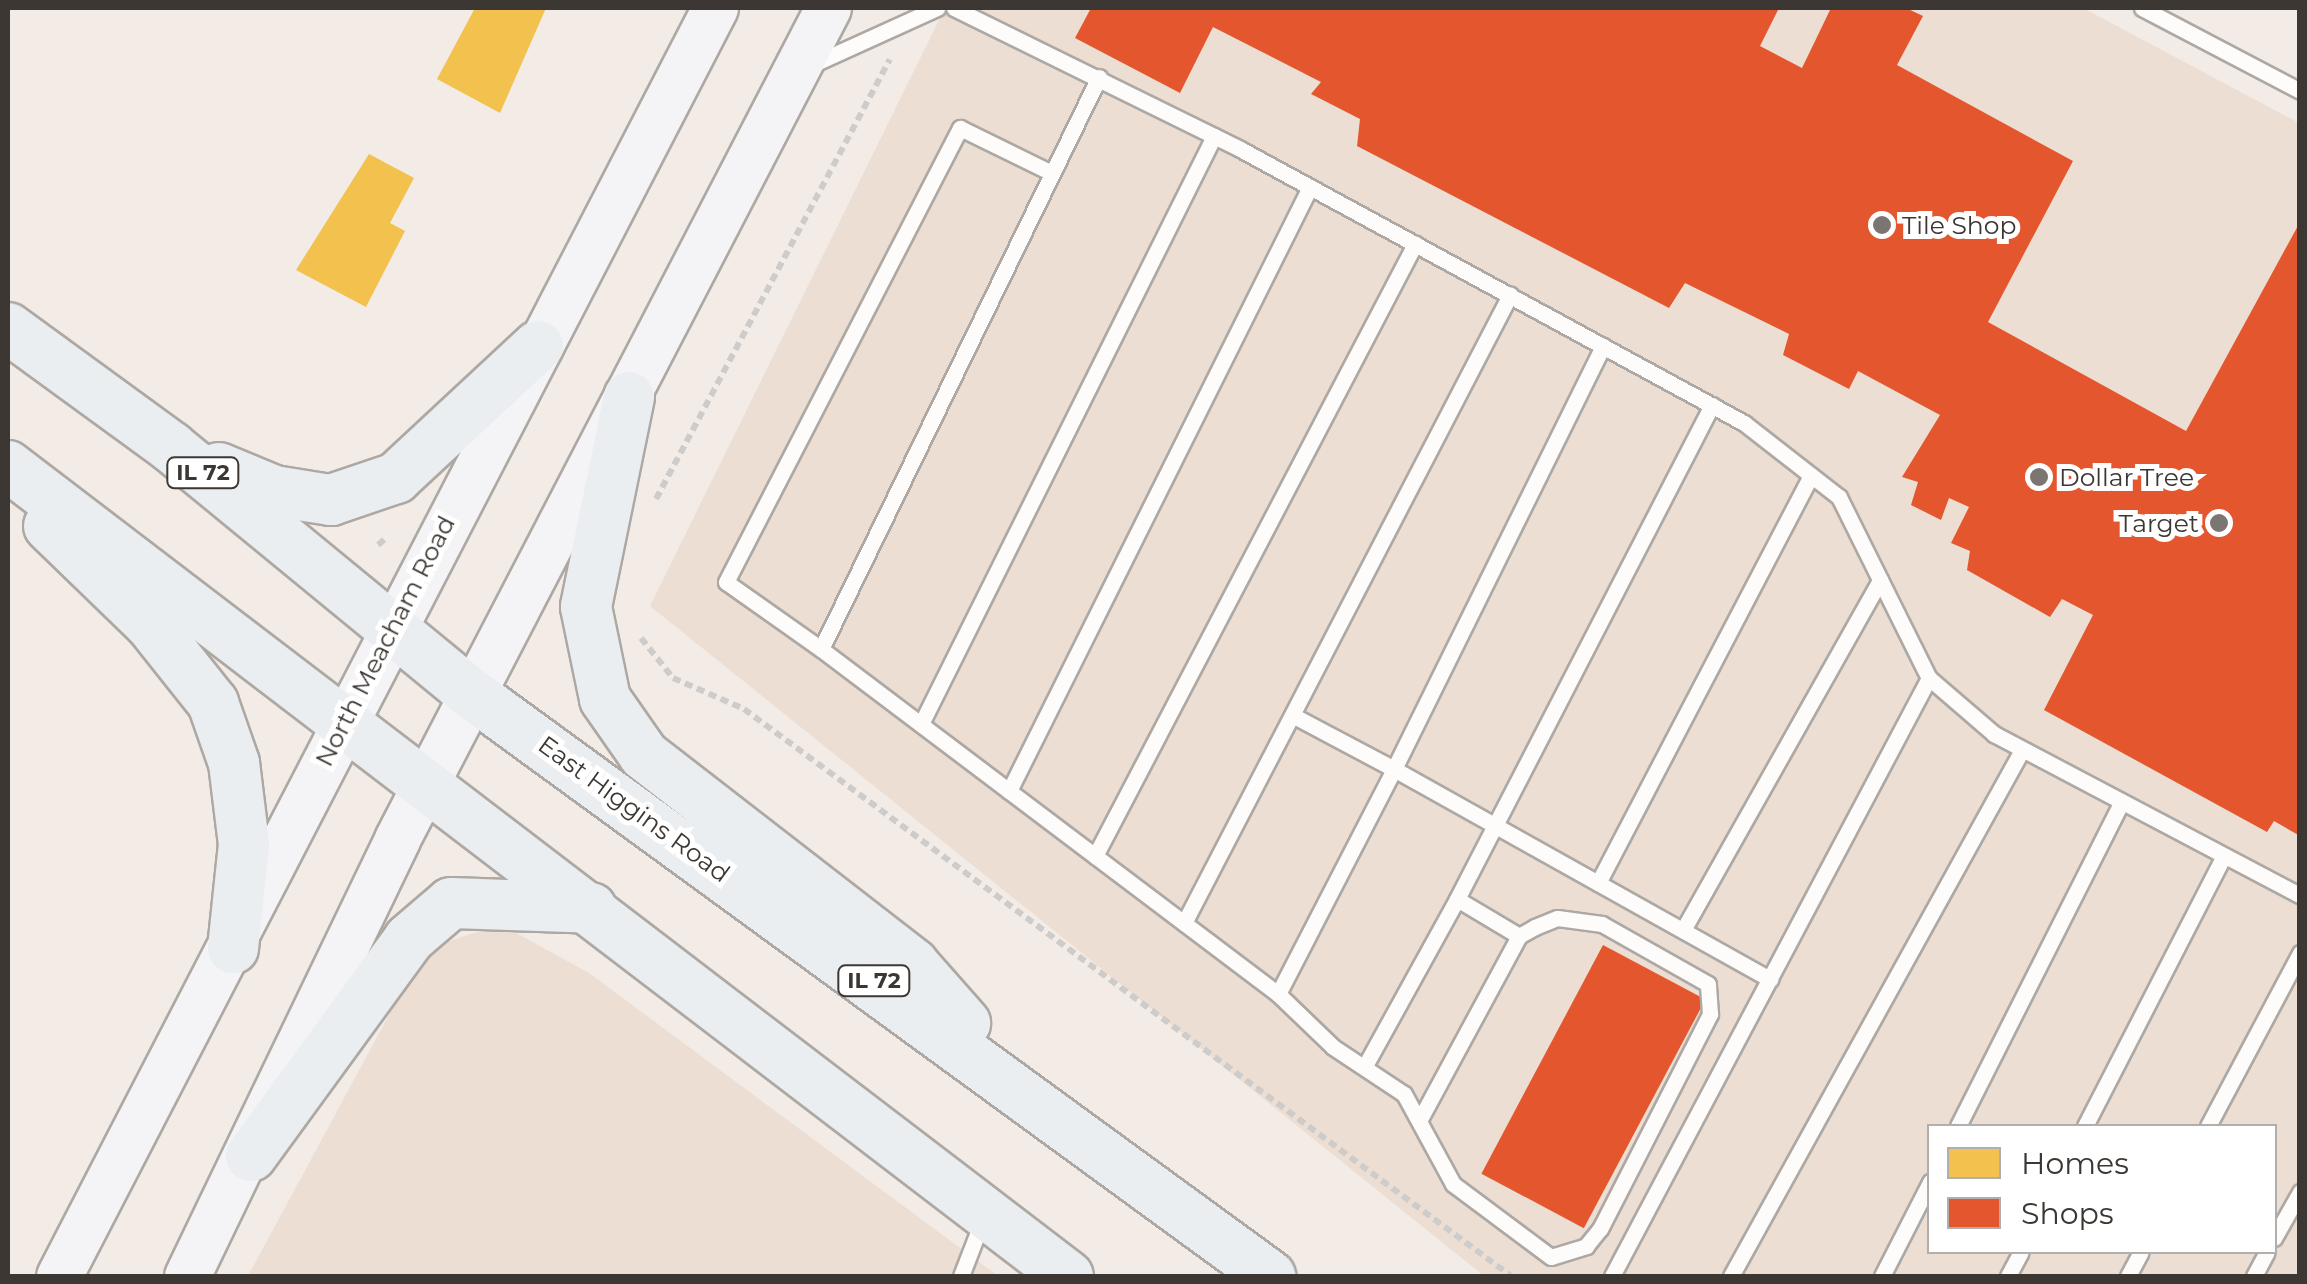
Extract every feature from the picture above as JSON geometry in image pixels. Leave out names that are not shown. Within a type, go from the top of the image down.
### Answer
[{"type":"main road","name":"North Meacham Road","points":[[58,1276],[234,948],[391,627],[715,8]]},
{"type":"main road","points":[[187,1276],[251,1156],[427,781],[828,8]]},
{"type":"main road","name":"East Higgins Road","points":[[8,328],[171,447],[472,694],[1270,1276]]},
{"type":"main road","points":[[171,447],[274,491],[331,500],[396,478],[538,346]]},
{"type":"main road","points":[[629,396],[586,607],[605,699],[644,755],[914,964],[1038,1106]]},
{"type":"main road","points":[[8,466],[986,1210],[1054,1272]]},
{"type":"main road","points":[[8,482],[152,625],[213,703],[234,763],[244,844],[234,948]]},
{"type":"main road","points":[[251,1156],[409,939],[452,903],[592,908]]},
{"type":"lane","points":[[796,72],[937,8]]},
{"type":"lane","points":[[954,8],[990,15],[1712,404],[1839,497],[1930,678],[2022,750],[2300,895]]},
{"type":"lane","points":[[2142,8],[2300,91]]},
{"type":"lane","points":[[821,649],[1099,77]]},
{"type":"lane","points":[[1052,174],[960,128],[726,582],[921,724],[1366,1064],[1421,1117],[1454,1184],[1537,1252],[1570,1255],[1600,1228],[1710,1014],[1708,984],[1664,952],[1580,918],[1520,936],[1421,1117]]},
{"type":"lane","points":[[921,724],[1214,136]]},
{"type":"lane","points":[[1009,791],[1310,187]]},
{"type":"lane","points":[[1095,856],[1415,244]]},
{"type":"lane","points":[[1184,923],[1510,295]]},
{"type":"lane","points":[[1278,994],[1604,346]]},
{"type":"lane","points":[[1366,1064],[1496,826],[1712,404]]},
{"type":"lane","points":[[1598,882],[1811,476]]},
{"type":"lane","points":[[1683,930],[1880,580]]},
{"type":"lane","points":[[1612,1276],[1930,678]]},
{"type":"lane","points":[[1292,715],[1770,979]]},
{"type":"lane","points":[[1731,1276],[2022,750]]},
{"type":"lane","points":[[1959,1124],[2122,802]]},
{"type":"lane","points":[[2086,1124],[2224,856]]},
{"type":"lane","points":[[1457,900],[1520,936]]},
{"type":"lane","points":[[2209,1124],[2300,954]]},
{"type":"lane","points":[[1882,1276],[1927,1188]]},
{"type":"lane","points":[[2277,1233],[2300,1192]]},
{"type":"lane","points":[[961,1276],[986,1210]]},
{"type":"lane","points":[[2128,1276],[2140,1254]]},
{"type":"lane","points":[[2254,1276],[2266,1254]]},
{"type":"path","points":[[381,523],[386,538]]},
{"type":"path","points":[[378,545],[386,538],[398,537]]},
{"type":"shaded area","points":[[945,8],[2083,8],[2299,123],[2299,1276],[1484,1276],[650,606]]},
{"type":"shaded area","points":[[500,924],[589,973],[998,1276],[248,1276],[424,950]]},
{"type":"building: Homes","points":[[475,8],[546,8],[500,113],[437,79]]},
{"type":"building: Homes","points":[[369,154],[414,178],[390,223],[405,231],[366,307],[296,270]]},
{"type":"building: Shops","points":[[1091,8],[1779,8],[1760,46],[1802,68],[1831,8],[1906,8],[1923,16],[1897,65],[2073,161],[1988,322],[2186,431],[2300,222],[2300,836],[2274,821],[2267,832],[2044,710],[2093,615],[2062,599],[2050,617],[1967,570],[1970,551],[1951,543],[1969,507],[1949,498],[1941,520],[1911,505],[1918,482],[1902,477],[1940,415],[1858,371],[1849,389],[1783,355],[1789,334],[1685,283],[1669,308],[1357,146],[1360,119],[1311,94],[1321,82],[1213,27],[1180,93],[1075,38]]},
{"type":"building: Shops","points":[[1603,945],[1705,999],[1584,1228],[1481,1174]]},
{"type":"place","name":"Tile Shop","points":[[1882,225]]},
{"type":"place","name":"Dollar Tree","points":[[2039,477]]},
{"type":"place","name":"Target","points":[[2219,523]]}]
